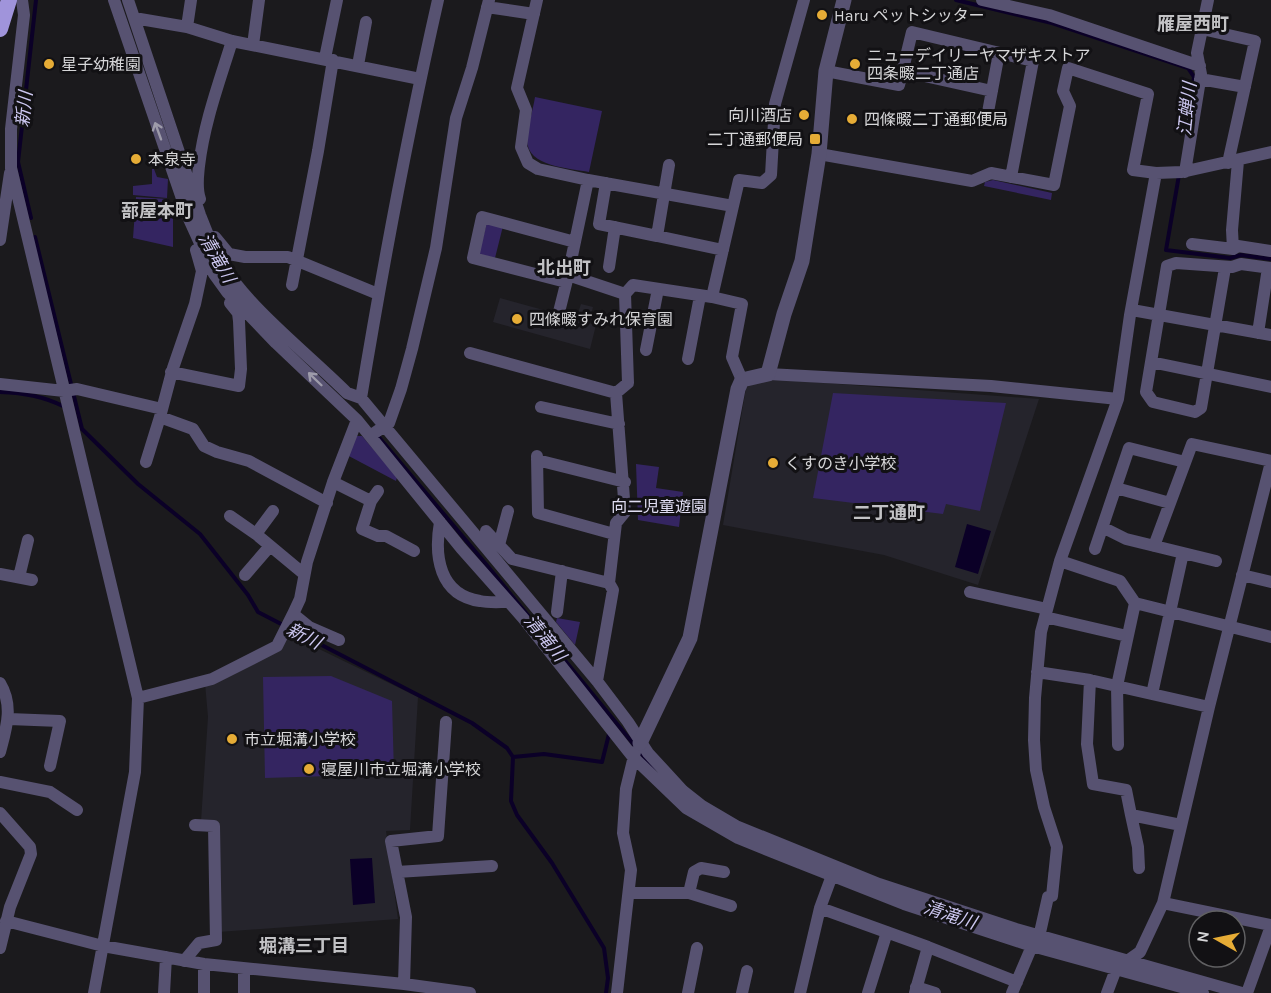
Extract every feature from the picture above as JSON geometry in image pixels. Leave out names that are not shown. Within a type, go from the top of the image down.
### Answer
[{"type":"highway","points":[[0,29],[9,0]]},
{"type":"street","points":[[0,240],[11,168],[11,129],[24,15],[22,0]]},
{"type":"street","points":[[114,0],[128,47],[198,215],[224,266],[241,290],[347,393],[361,398],[597,681],[628,722],[637,750]]},
{"type":"street","points":[[128,0],[198,215],[214,274],[276,344],[357,420],[440,522],[637,750],[702,806],[802,859],[834,872],[879,884],[1116,969],[1203,993]]},
{"type":"street","points":[[128,47],[146,40],[134,0]]},
{"type":"street","points":[[187,27],[191,0]]},
{"type":"street","points":[[253,45],[259,0]]},
{"type":"street","points":[[292,285],[337,0]]},
{"type":"street","points":[[361,398],[378,294],[420,79],[438,0]]},
{"type":"street","points":[[537,0],[517,88],[526,110],[521,147],[528,163],[538,169],[588,180],[733,206]]},
{"type":"street","points":[[688,359],[706,297],[723,250],[739,180],[762,183],[771,175],[775,104],[804,0]]},
{"type":"street","points":[[768,374],[784,314],[802,261],[819,153],[826,71],[844,0]]},
{"type":"street","points":[[982,0],[1049,15],[1200,66]]},
{"type":"street","points":[[1185,172],[1200,79],[1197,53],[1208,0]]},
{"type":"street","points":[[370,436],[389,423],[416,335],[436,248],[456,118],[472,68],[488,4],[534,14]]},
{"type":"street","points":[[140,19],[187,27],[232,41],[420,79]]},
{"type":"street","points":[[358,65],[366,22]]},
{"type":"street","points":[[1202,29],[1255,41],[1233,162],[1233,249]]},
{"type":"street","points":[[826,71],[899,85],[912,32],[1033,61],[1011,177]]},
{"type":"street","points":[[146,462],[171,372],[195,304],[202,272],[193,240],[198,215],[201,147],[207,118],[232,41]]},
{"type":"street","points":[[988,112],[999,53]]},
{"type":"street","points":[[819,153],[972,181],[991,173],[1054,185],[1070,106],[1063,91],[1068,68],[1148,94],[1133,170],[1156,173],[1185,172],[1271,152]]},
{"type":"street","points":[[902,71],[992,91]]},
{"type":"street","points":[[1200,79],[1245,87]]},
{"type":"street","points":[[657,236],[669,165]]},
{"type":"street","points":[[11,168],[138,698],[135,772],[94,993]]},
{"type":"street","points":[[820,908],[928,946],[1014,988],[1035,941],[1048,897],[1052,896],[1057,847],[1044,807],[1036,770],[1034,740],[1037,672],[1046,613],[1060,561],[1118,399],[1156,173]]},
{"type":"street","points":[[559,312],[588,180]]},
{"type":"street","points":[[606,183],[599,224],[723,250]]},
{"type":"street","points":[[198,215],[229,254],[246,257],[288,257],[378,294]]},
{"type":"street","points":[[575,242],[482,217],[472,258],[567,278],[625,294]]},
{"type":"street","points":[[609,267],[615,227]]},
{"type":"street","points":[[1192,244],[1233,249],[1238,246],[1271,251]]},
{"type":"street","points":[[1225,267],[1201,408],[1195,412],[1153,402],[1146,392],[1167,266],[1176,263],[1225,267],[1241,264],[1270,268],[1257,333]]},
{"type":"street","points":[[616,393],[628,382],[625,294],[633,285],[742,304],[732,357],[742,380],[738,389],[690,638],[637,750],[626,789],[623,833],[631,870],[617,993]]},
{"type":"street","points":[[646,350],[658,289]]},
{"type":"street","points":[[171,372],[239,386],[241,369],[239,321],[238,313],[230,303],[228,292]]},
{"type":"street","points":[[1132,310],[1271,335]]},
{"type":"street","points":[[470,353],[616,393]]},
{"type":"street","points":[[1151,362],[1271,387]]},
{"type":"street","points":[[742,380],[768,374],[991,386],[1118,399]]},
{"type":"street","points":[[0,384],[64,392],[77,389],[161,413],[193,429],[204,446],[249,461],[327,503]]},
{"type":"street","points":[[597,681],[613,590],[609,583],[616,522],[626,512],[616,393]]},
{"type":"street","points":[[541,407],[619,424]]},
{"type":"street","points":[[138,698],[212,678],[277,646],[300,599],[304,574],[333,482],[357,420]]},
{"type":"street","points":[[1107,993],[1116,969],[1140,952],[1162,903],[1242,575],[1266,501],[1271,461],[1192,444],[1154,546]]},
{"type":"street","points":[[1095,549],[1104,528],[1129,448],[1185,462]]},
{"type":"street","points":[[615,534],[538,513],[537,458],[625,482]]},
{"type":"street","points":[[333,482],[374,496],[362,529],[378,536],[386,536],[414,551]]},
{"type":"street","points":[[1116,488],[1170,503]]},
{"type":"street","points":[[256,534],[273,511]]},
{"type":"street","points":[[499,544],[508,511]]},
{"type":"street","points":[[230,516],[256,534],[304,574]]},
{"type":"street","points":[[440,522],[437,539],[438,559],[442,573],[452,588],[480,602],[509,602]]},
{"type":"street","points":[[1104,528],[1126,539],[1216,561]]},
{"type":"street","points":[[486,531],[512,559],[609,583]]},
{"type":"street","points":[[19,577],[28,540]]},
{"type":"street","points":[[245,575],[270,546]]},
{"type":"street","points":[[1152,694],[1183,553]]},
{"type":"street","points":[[1060,561],[1120,581],[1135,603],[1271,636]]},
{"type":"street","points":[[557,612],[562,571]]},
{"type":"street","points":[[0,574],[32,580]]},
{"type":"street","points":[[1242,575],[1271,582]]},
{"type":"street","points":[[970,592],[1127,636]]},
{"type":"street","points":[[1118,745],[1117,686],[1135,603]]},
{"type":"street","points":[[293,614],[309,627],[339,640]]},
{"type":"street","points":[[1037,672],[1090,680],[1209,706]]},
{"type":"street","points":[[1090,680],[1087,744],[1093,784],[1126,790],[1138,847],[1139,868]]},
{"type":"street","points":[[0,683],[8,706],[9,719],[0,752]]},
{"type":"street","points":[[9,719],[60,721],[50,766]]},
{"type":"street","points":[[404,984],[406,917],[391,841],[438,836],[446,722]]},
{"type":"street","points":[[0,782],[50,792],[77,810]]},
{"type":"street","points":[[0,813],[30,847],[32,854],[6,921],[0,948]]},
{"type":"street","points":[[1131,815],[1181,825]]},
{"type":"street","points":[[184,961],[199,944],[216,940],[214,826],[195,825]]},
{"type":"street","points":[[397,872],[492,866]]},
{"type":"street","points":[[689,893],[694,872],[700,868],[724,872]]},
{"type":"street","points":[[800,993],[820,908],[834,872]]},
{"type":"street","points":[[628,893],[689,893],[731,906]]},
{"type":"street","points":[[1162,903],[1271,926],[1247,993]]},
{"type":"street","points":[[6,921],[103,946],[184,961],[470,993]]},
{"type":"street","points":[[868,993],[887,932]]},
{"type":"street","points":[[1035,941],[1128,959],[1242,993]]},
{"type":"street","points":[[928,946],[916,990],[935,993]]},
{"type":"street","points":[[688,993],[697,948]]},
{"type":"street","points":[[164,993],[166,957]]},
{"type":"street","points":[[204,964],[204,993]]},
{"type":"street","points":[[244,969],[244,993]]},
{"type":"street","points":[[742,993],[747,971]]},
{"type":"street","points":[[1156,993],[1160,981]]},
{"type":"shaded area","points":[[500,298],[576,319],[581,304],[593,307],[589,323],[596,325],[590,349],[493,322]]},
{"type":"shaded area","points":[[785,380],[1039,399],[978,585],[884,555],[723,525],[746,388],[757,381]]},
{"type":"shaded area","points":[[967,524],[991,531],[978,574],[955,567]]},
{"type":"shaded area","name":"寝屋川市立堀溝小学校","points":[[286,633],[418,697],[410,830],[386,831],[398,919],[218,932],[216,824],[201,821],[208,717],[205,683],[214,681]]},
{"type":"shaded area","points":[[372,858],[375,903],[353,905],[350,859]]},
{"type":"green space","points":[[535,97],[602,111],[589,172],[541,161],[534,155],[527,139]]},
{"type":"green space","points":[[152,169],[157,177],[168,179],[167,198],[133,195],[133,186],[152,184]]},
{"type":"green space","points":[[993,180],[1052,193],[1051,200],[984,186],[985,182]]},
{"type":"green space","points":[[136,197],[168,199],[167,212],[173,213],[173,247],[133,238]]},
{"type":"green space","points":[[487,222],[503,226],[495,258],[479,254]]},
{"type":"green space","points":[[833,393],[1006,403],[980,511],[946,504],[943,514],[813,498]]},
{"type":"green space","points":[[355,436],[362,436],[397,477],[396,481],[345,454]]},
{"type":"green space","name":"向二児童遊園","points":[[636,464],[659,467],[656,488],[683,492],[679,527],[638,520]]},
{"type":"green space","points":[[557,618],[580,622],[575,645],[556,622]]},
{"type":"green space","points":[[331,676],[392,701],[394,774],[265,778],[263,677]]},
{"type":"waterway","name":"新川","points":[[31,218],[18,162],[36,0]]},
{"type":"waterway","name":"江蝉川","points":[[956,0],[1052,23],[1188,68],[1194,77],[1192,94]]},
{"type":"waterway","name":"江蝉川","points":[[1179,175],[1166,250],[1230,258],[1241,255],[1271,259]]},
{"type":"waterway","name":"新川","points":[[35,237],[82,429],[138,484],[200,534],[248,595],[258,612],[472,723],[507,748],[513,757],[511,801],[517,815],[552,863],[604,948],[608,978],[606,993]]},
{"type":"waterway","points":[[0,392],[33,396],[65,407]]},
{"type":"waterway","name":"清滝川","points":[[377,435],[654,769]]},
{"type":"waterway","points":[[513,757],[544,754],[602,762],[610,730]]},
{"type":"place","name":"Haru ペットシッター","points":[[822,15]]},
{"type":"place","name":"星子幼稚園","points":[[49,64]]},
{"type":"place","name":"ニューデイリーヤマザキストア 四条畷二丁通店","points":[[855,64]]},
{"type":"place","name":"向川酒店","points":[[804,115]]},
{"type":"place","name":"四條畷二丁通郵便局","points":[[852,119]]},
{"type":"place","name":"二丁通郵便局","points":[[815,139]]},
{"type":"place","name":"本泉寺","points":[[136,159]]},
{"type":"place","name":"四條畷すみれ保育園","points":[[517,319]]},
{"type":"place","name":"くすのき小学校","points":[[773,463]]},
{"type":"place","name":"市立堀溝小学校","points":[[232,739]]},
{"type":"place","name":"寝屋川市立堀溝小学校","points":[[309,769]]},
{"type":"district","name":"雁屋西町","points":[[1193,24]]},
{"type":"district","name":"蔀屋本町","points":[[157,211]]},
{"type":"district","name":"北出町","points":[[564,268]]},
{"type":"district","name":"二丁通町","points":[[889,513]]},
{"type":"district","name":"堀溝三丁目","points":[[304,946]]}]
